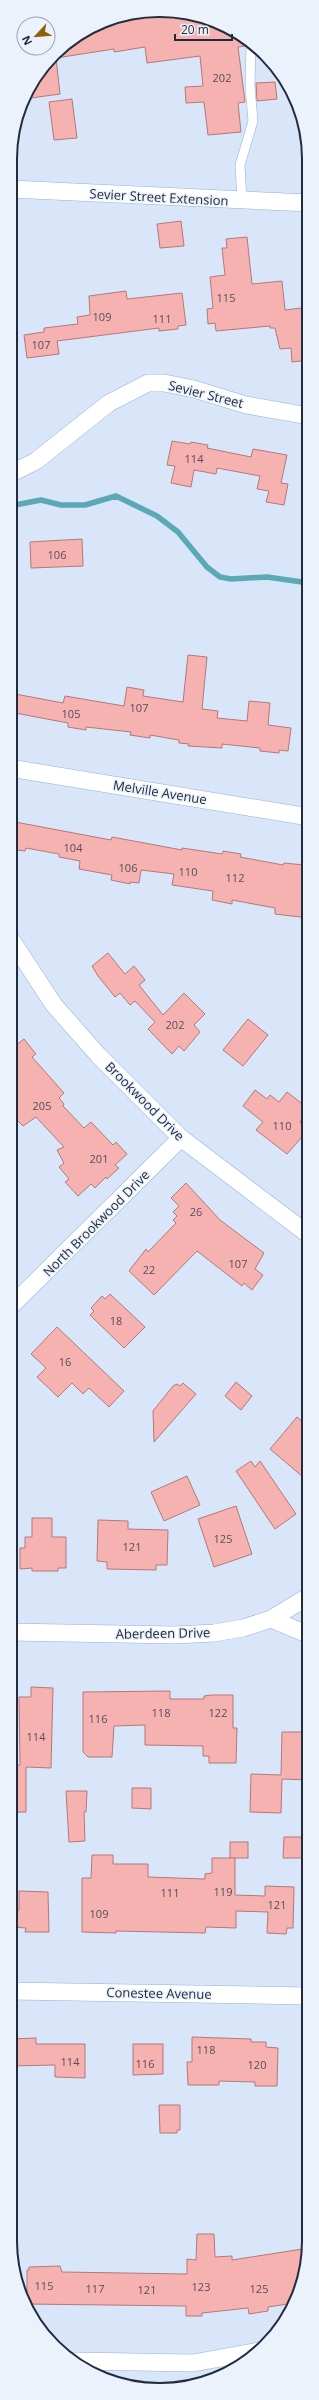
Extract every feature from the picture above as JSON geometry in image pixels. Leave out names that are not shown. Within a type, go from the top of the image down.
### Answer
[{"type":"street","name":"Sevier Street Extension","points":[[17,189],[302,203]]},
{"type":"street","name":"Sevier Street","points":[[17,470],[36,461],[109,403],[148,383],[164,383],[179,386],[246,405],[302,415]]},
{"type":"street","name":"Melville Avenue","points":[[17,769],[302,816]]},
{"type":"street","name":"Brookwood Drive","points":[[17,949],[54,1005],[98,1055],[181,1138],[302,1230]]},
{"type":"street","name":"North Brookwood Drive","points":[[17,1300],[181,1138]]},
{"type":"street","name":"Aberdeen Drive","points":[[17,1632],[175,1636],[214,1633],[243,1628],[271,1619],[302,1600]]},
{"type":"street","points":[[271,1619],[302,1632]]},
{"type":"street","name":"Conestee Avenue","points":[[17,1991],[302,1996]]},
{"type":"street","points":[[83,2361],[193,2363],[247,2353]]},
{"type":"lane","points":[[242,201],[240,165],[253,120],[250,87],[251,50]]},
{"type":"building","points":[[150,17],[169,17],[196,22],[214,28],[239,41],[245,45],[238,47],[245,102],[238,103],[241,132],[208,135],[204,102],[186,103],[185,87],[203,86],[200,56],[147,63],[145,47],[114,52],[114,49],[61,57],[73,46],[96,32],[123,22]]},
{"type":"building","points":[[56,62],[60,94],[31,98],[41,80]]},
{"type":"building","points":[[275,82],[277,99],[257,101],[256,83]]},
{"type":"building","points":[[72,99],[77,138],[54,140],[49,102]]},
{"type":"building","points":[[181,221],[184,246],[160,248],[157,224]]},
{"type":"building","points":[[247,237],[252,284],[282,281],[285,310],[302,308],[302,361],[292,362],[291,348],[280,349],[275,328],[270,328],[270,326],[216,331],[215,323],[208,324],[207,309],[213,308],[210,277],[225,275],[222,248],[227,248],[226,239]]},
{"type":"building","points":[[126,291],[127,299],[182,293],[186,325],[178,326],[178,329],[159,331],[159,328],[57,341],[59,354],[27,358],[24,335],[44,332],[44,328],[78,324],[77,317],[90,315],[89,296]]},
{"type":"building","points":[[172,441],[208,445],[207,448],[251,457],[253,449],[287,455],[281,483],[288,484],[284,505],[266,502],[269,491],[257,489],[260,476],[217,468],[216,474],[194,470],[191,487],[171,483],[175,466],[167,465]]},
{"type":"building","points":[[82,539],[83,566],[31,568],[30,542]]},
{"type":"building","points":[[188,655],[207,657],[202,709],[218,711],[217,718],[247,721],[249,701],[270,703],[268,725],[291,728],[288,751],[279,750],[279,753],[260,751],[260,748],[222,744],[222,748],[188,746],[189,744],[179,743],[179,740],[150,735],[150,738],[130,735],[131,732],[86,727],[86,730],[68,727],[68,723],[17,713],[17,694],[63,703],[65,696],[124,706],[127,687],[144,690],[143,696],[183,702]]},
{"type":"building","points":[[17,822],[111,840],[112,837],[182,850],[182,848],[222,854],[223,851],[241,854],[240,857],[283,865],[284,863],[302,865],[302,917],[275,914],[275,908],[232,900],[232,904],[212,900],[213,891],[172,885],[174,874],[141,870],[139,883],[130,882],[130,884],[111,880],[112,875],[79,869],[80,861],[59,857],[59,854],[26,848],[25,851],[17,850]]},
{"type":"building","points":[[108,953],[125,974],[134,966],[145,980],[139,985],[163,1015],[184,993],[205,1014],[194,1025],[200,1032],[184,1051],[179,1046],[172,1054],[148,1029],[155,1022],[135,1001],[130,1005],[120,993],[115,997],[98,976],[92,966]]},
{"type":"building","points":[[248,1019],[268,1035],[243,1066],[223,1050]]},
{"type":"building","points":[[24,1039],[36,1054],[32,1057],[64,1093],[59,1098],[64,1104],[63,1106],[84,1128],[91,1122],[113,1145],[116,1142],[127,1154],[115,1165],[119,1168],[107,1179],[106,1177],[95,1188],[91,1184],[78,1196],[65,1182],[69,1179],[59,1167],[64,1163],[57,1150],[64,1147],[36,1117],[23,1126],[17,1120],[17,1044]]},
{"type":"building","points":[[255,1090],[267,1099],[270,1095],[279,1102],[287,1092],[302,1104],[302,1119],[300,1122],[302,1124],[302,1137],[287,1154],[256,1130],[263,1122],[243,1106]]},
{"type":"building","points":[[186,1183],[220,1220],[264,1253],[255,1269],[263,1275],[252,1290],[244,1283],[242,1286],[197,1251],[154,1295],[129,1271],[146,1249],[148,1252],[176,1223],[173,1220],[177,1216],[173,1212],[179,1206],[171,1198]]},
{"type":"building","points":[[110,1294],[145,1327],[124,1348],[90,1315],[94,1311],[91,1308],[102,1296],[105,1299]]},
{"type":"building","points":[[57,1327],[124,1391],[109,1407],[89,1388],[83,1394],[72,1383],[58,1397],[37,1377],[46,1368],[31,1354]]},
{"type":"building","points":[[236,1382],[252,1396],[241,1410],[225,1396]]},
{"type":"building","points":[[183,1383],[196,1394],[154,1442],[153,1411],[173,1386],[177,1384],[180,1386]]},
{"type":"building","points":[[297,1417],[302,1421],[302,1476],[270,1449]]},
{"type":"building","points":[[251,1461],[255,1467],[260,1461],[296,1514],[275,1529],[236,1471]]},
{"type":"building","points":[[187,1476],[200,1505],[164,1521],[151,1492]]},
{"type":"building","points":[[236,1506],[252,1554],[214,1567],[198,1519]]},
{"type":"building","points":[[32,1518],[52,1518],[52,1537],[66,1537],[66,1568],[58,1568],[58,1571],[32,1571],[32,1568],[20,1569],[20,1548],[25,1548],[25,1537],[32,1537]]},
{"type":"building","points":[[98,1520],[128,1521],[128,1529],[168,1530],[167,1565],[156,1565],[156,1570],[107,1569],[107,1562],[97,1561]]},
{"type":"building","points":[[31,1687],[53,1688],[51,1768],[26,1767],[26,1812],[17,1812],[17,1765],[20,1765],[19,1697],[31,1697]]},
{"type":"building","points":[[170,1691],[170,1699],[204,1699],[204,1696],[211,1695],[233,1695],[233,1728],[237,1728],[236,1763],[209,1763],[209,1756],[203,1756],[203,1746],[145,1745],[145,1725],[114,1726],[112,1757],[88,1757],[83,1752],[83,1692]]},
{"type":"building","points":[[282,1732],[302,1732],[302,1780],[282,1779],[281,1813],[250,1812],[251,1774],[281,1775]]},
{"type":"building","points":[[132,1788],[151,1788],[151,1809],[132,1808]]},
{"type":"building","points":[[66,1791],[87,1791],[86,1812],[84,1812],[85,1841],[69,1842]]},
{"type":"building","points":[[284,1837],[302,1837],[302,1858],[283,1858]]},
{"type":"building","points":[[230,1842],[248,1842],[248,1858],[230,1858]]},
{"type":"building","points":[[92,1855],[113,1855],[113,1864],[148,1864],[148,1877],[205,1879],[205,1874],[212,1873],[212,1858],[235,1858],[235,1895],[265,1896],[265,1886],[294,1887],[293,1928],[287,1928],[286,1934],[267,1933],[268,1912],[236,1911],[236,1928],[206,1927],[205,1933],[116,1931],[116,1933],[82,1932],[82,1878],[91,1878]]},
{"type":"building","points":[[19,1891],[48,1892],[49,1932],[25,1932],[26,1928],[17,1927],[17,1910],[19,1910]]},
{"type":"building","points":[[192,2037],[251,2039],[251,2042],[266,2042],[266,2047],[278,2048],[277,2086],[255,2086],[255,2082],[219,2081],[219,2085],[188,2085],[187,2062],[192,2062]]},
{"type":"building","points":[[36,2038],[36,2044],[85,2044],[85,2078],[55,2077],[55,2065],[17,2066],[17,2039]]},
{"type":"building","points":[[133,2044],[163,2044],[163,2074],[133,2075]]},
{"type":"building","points":[[159,2105],[180,2105],[180,2130],[177,2130],[177,2133],[160,2133]]},
{"type":"building","points":[[197,2234],[214,2234],[215,2257],[232,2256],[232,2260],[302,2249],[297,2277],[287,2304],[268,2307],[268,2311],[249,2314],[248,2308],[202,2313],[202,2316],[186,2316],[186,2306],[32,2304],[27,2292],[27,2270],[29,2270],[29,2267],[60,2266],[62,2272],[187,2274],[187,2259],[196,2260]]},
{"type":"waterway","points":[[17,505],[41,500],[61,505],[85,505],[116,496],[157,516],[178,532],[207,567],[220,577],[231,579],[267,577],[302,582]]}]
